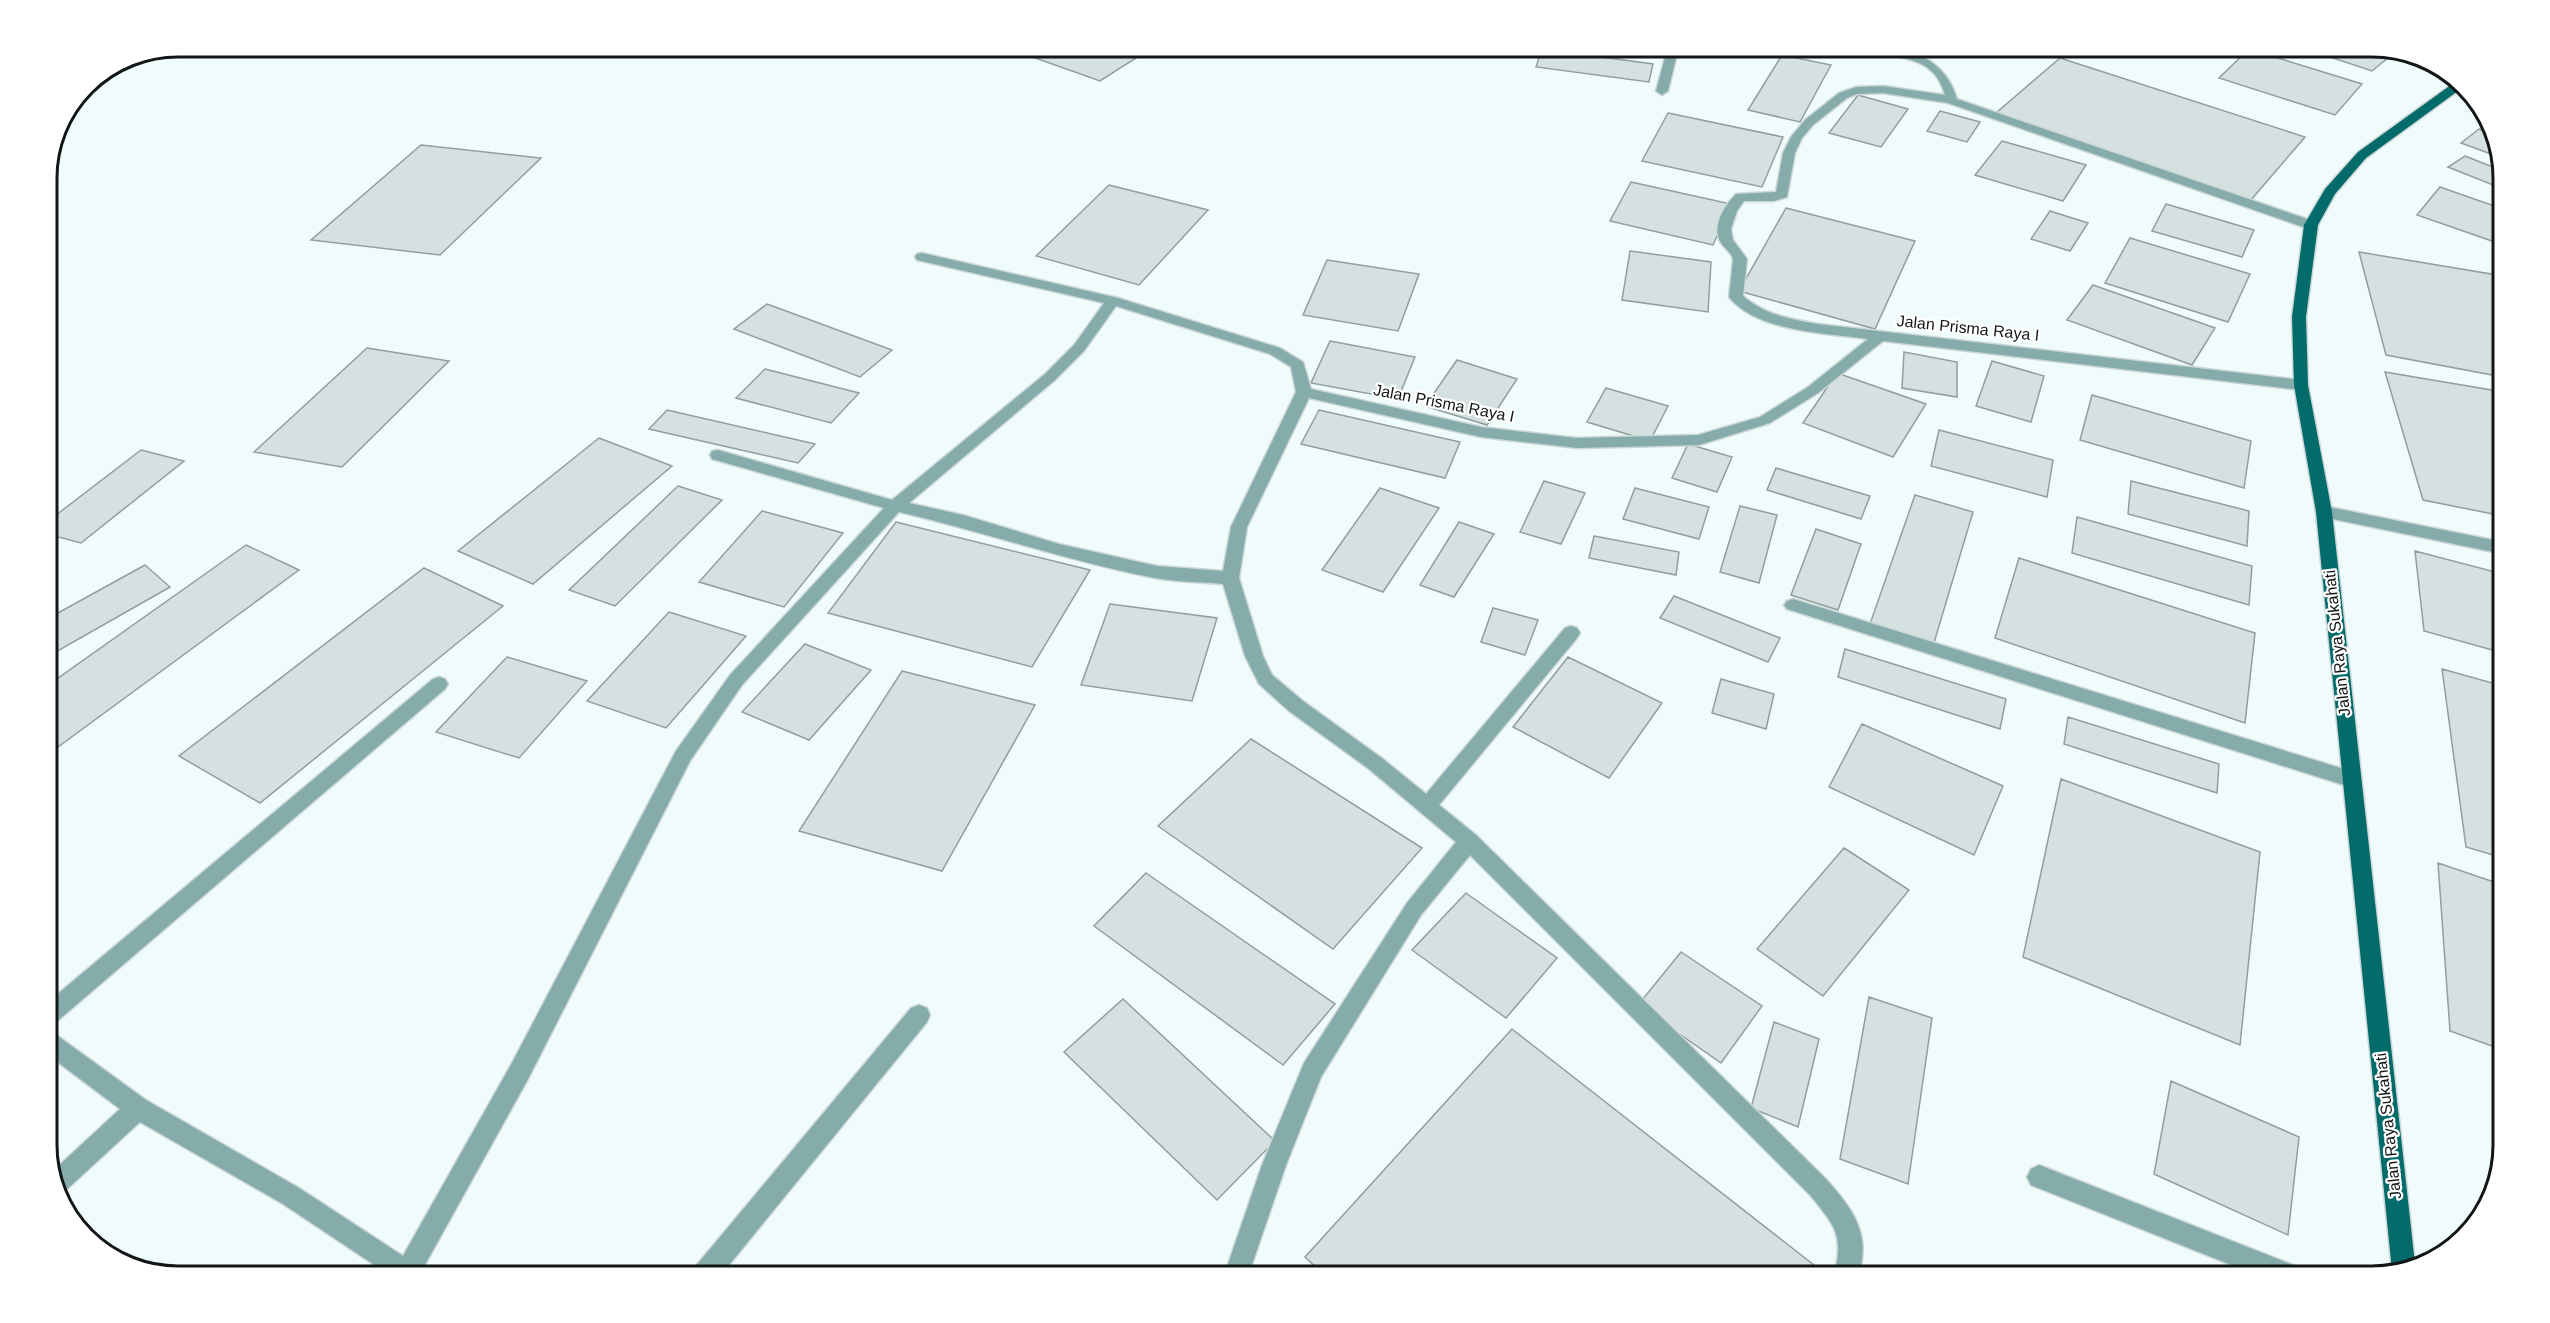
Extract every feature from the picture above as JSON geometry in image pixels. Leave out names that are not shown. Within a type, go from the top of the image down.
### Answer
[{"type":"main road","name":"Jalan Raya Sukahati","points":[[2402,1262],[2350,779],[2324,512],[2301,385],[2299,317],[2311,225],[2330,192],[2362,155],[2453,88]]},
{"type":"street","points":[[1662,91],[1671,57]]},
{"type":"street","points":[[1912,57],[1934,69],[1947,83],[1952,101]]},
{"type":"street","points":[[1880,336],[1781,320],[1759,314],[1749,308],[1736,297],[1741,261],[1738,251],[1727,242],[1724,234],[1732,207],[1742,197],[1774,197],[1782,194],[1788,158],[1795,139],[1810,120],[1848,93],[1863,91],[1929,94],[2311,225]]},
{"type":"street","points":[[922,257],[1113,301],[1275,351],[1298,364],[1304,393],[1239,527],[1230,578],[1254,656],[1265,679],[1296,706],[1376,764],[1469,840],[1833,1205],[1842,1218],[1854,1248],[1850,1266]]},
{"type":"street","points":[[415,1266],[520,1071],[683,756],[736,680],[895,506],[1050,377],[1079,348],[1113,301]]},
{"type":"street","name":"Jalan Prisma Raya I","points":[[1304,393],[1481,432],[1577,443],[1699,440],[1765,420],[1813,390],[1880,336],[2301,385]]},
{"type":"street","points":[[718,455],[895,506],[963,521],[1058,550],[1157,572],[1230,578]]},
{"type":"street","points":[[2324,512],[2493,546]]},
{"type":"street","points":[[1793,604],[2350,779]]},
{"type":"street","points":[[1426,807],[1571,633]]},
{"type":"street","points":[[57,1008],[439,684]]},
{"type":"street","points":[[1239,1266],[1274,1164],[1312,1071],[1414,909],[1469,840]]},
{"type":"street","points":[[712,1266],[919,1015]]},
{"type":"street","points":[[57,1048],[138,1108],[291,1196],[396,1266]]},
{"type":"street","points":[[62,1179],[138,1108]]},
{"type":"street","points":[[2039,1177],[2264,1266]]},
{"type":"building","points":[[1033,57],[1136,58],[1100,81]]},
{"type":"building","points":[[1539,57],[1601,57],[1653,64],[1649,82],[1536,67]]},
{"type":"building","points":[[1781,57],[1831,65],[1800,122],[1748,110]]},
{"type":"building","points":[[2241,57],[2275,57],[2362,84],[2335,115],[2219,78]]},
{"type":"building","points":[[2330,57],[2388,58],[2372,71]]},
{"type":"building","points":[[2060,58],[2305,137],[2250,201],[1996,113]]},
{"type":"building","points":[[1858,95],[1908,109],[1881,147],[1829,133]]},
{"type":"building","points":[[1940,111],[1980,122],[1967,142],[1927,131]]},
{"type":"building","points":[[1668,113],[1783,137],[1762,187],[1642,161]]},
{"type":"building","points":[[2479,129],[2484,131],[2491,154],[2461,143]]},
{"type":"building","points":[[2002,141],[2086,165],[2063,201],[1975,175]]},
{"type":"building","points":[[421,145],[541,158],[440,255],[311,240]]},
{"type":"building","points":[[2465,156],[2493,167],[2493,185],[2448,167]]},
{"type":"building","points":[[1631,182],[1731,204],[1713,245],[1610,221]]},
{"type":"building","points":[[1109,185],[1208,210],[1139,285],[1036,256]]},
{"type":"building","points":[[2440,187],[2493,206],[2493,240],[2492,241],[2417,215]]},
{"type":"building","points":[[2166,204],[2254,230],[2242,257],[2152,231]]},
{"type":"building","points":[[1786,208],[1915,241],[1875,329],[1739,291]]},
{"type":"building","points":[[2050,211],[2088,223],[2070,251],[2031,239]]},
{"type":"building","points":[[2130,238],[2250,274],[2228,322],[2105,283]]},
{"type":"building","points":[[1630,251],[1711,262],[1708,312],[1622,300]]},
{"type":"building","points":[[2359,252],[2493,274],[2493,375],[2386,355]]},
{"type":"building","points":[[1327,260],[1419,274],[1398,331],[1303,315]]},
{"type":"building","points":[[2093,285],[2215,328],[2192,365],[2067,320]]},
{"type":"building","points":[[767,304],[892,350],[860,377],[734,329]]},
{"type":"building","points":[[1330,341],[1415,357],[1398,399],[1311,383]]},
{"type":"building","points":[[367,348],[449,361],[342,467],[254,452]]},
{"type":"building","points":[[1904,352],[1957,362],[1957,397],[1902,388]]},
{"type":"building","points":[[1457,360],[1517,379],[1487,425],[1425,406]]},
{"type":"building","points":[[1992,361],[2044,376],[2031,422],[1976,406]]},
{"type":"building","points":[[765,369],[859,393],[831,423],[736,398]]},
{"type":"building","points":[[2385,372],[2493,390],[2493,514],[2423,500]]},
{"type":"building","points":[[1837,373],[1926,404],[1893,457],[1803,423]]},
{"type":"building","points":[[1606,388],[1668,406],[1650,441],[1587,422]]},
{"type":"building","points":[[2092,395],[2251,441],[2244,488],[2080,440]]},
{"type":"building","points":[[667,410],[815,444],[798,463],[649,429]]},
{"type":"building","points":[[1319,410],[1460,442],[1445,478],[1301,444]]},
{"type":"building","points":[[1939,430],[2053,460],[2047,497],[1931,466]]},
{"type":"building","points":[[599,438],[672,466],[533,584],[458,551]]},
{"type":"building","points":[[1688,444],[1732,457],[1717,492],[1672,478]]},
{"type":"building","points":[[141,450],[184,461],[81,543],[57,537],[57,514]]},
{"type":"building","points":[[1776,468],[1870,496],[1861,519],[1767,490]]},
{"type":"building","points":[[1544,481],[1585,493],[1561,544],[1520,532]]},
{"type":"building","points":[[2131,481],[2249,511],[2247,546],[2128,514]]},
{"type":"building","points":[[678,486],[722,500],[615,606],[569,590]]},
{"type":"building","points":[[1380,488],[1439,508],[1383,592],[1322,570]]},
{"type":"building","points":[[1635,488],[1709,507],[1699,539],[1623,519]]},
{"type":"building","points":[[1915,495],[1973,512],[1933,646],[1870,624]]},
{"type":"building","points":[[1740,506],[1777,515],[1759,583],[1720,572]]},
{"type":"building","points":[[762,511],[843,533],[784,607],[699,582]]},
{"type":"building","points":[[2077,517],[2252,566],[2249,605],[2072,553]]},
{"type":"building","points":[[896,522],[1090,570],[1032,667],[828,613]]},
{"type":"building","points":[[1459,522],[1494,534],[1454,597],[1420,585]]},
{"type":"building","points":[[1816,529],[1861,544],[1838,610],[1791,595]]},
{"type":"building","points":[[1594,536],[1679,552],[1676,575],[1589,558]]},
{"type":"building","points":[[246,545],[299,570],[57,748],[57,679]]},
{"type":"building","points":[[2415,551],[2493,571],[2493,650],[2424,631]]},
{"type":"building","points":[[2019,558],[2255,633],[2245,723],[1995,638]]},
{"type":"building","points":[[145,565],[170,587],[57,651],[57,613]]},
{"type":"building","points":[[424,568],[503,606],[260,803],[179,756]]},
{"type":"building","points":[[1674,596],[1780,638],[1768,662],[1660,618]]},
{"type":"building","points":[[1110,604],[1217,618],[1192,701],[1081,685]]},
{"type":"building","points":[[1493,608],[1538,620],[1525,655],[1481,642]]},
{"type":"building","points":[[669,612],[746,636],[666,728],[587,701]]},
{"type":"building","points":[[805,644],[871,670],[809,740],[742,712]]},
{"type":"building","points":[[1845,649],[2006,699],[2000,729],[1838,677]]},
{"type":"building","points":[[507,657],[587,681],[519,758],[436,732]]},
{"type":"building","points":[[1568,657],[1662,703],[1609,778],[1513,727]]},
{"type":"building","points":[[2442,669],[2493,683],[2493,855],[2466,847]]},
{"type":"building","points":[[902,671],[1035,705],[942,871],[799,831]]},
{"type":"building","points":[[1721,679],[1774,694],[1766,729],[1712,713]]},
{"type":"building","points":[[2068,717],[2219,764],[2217,793],[2064,744]]},
{"type":"building","points":[[1862,724],[2003,786],[1974,855],[1829,787]]},
{"type":"building","points":[[1251,739],[1422,848],[1333,949],[1158,826]]},
{"type":"building","points":[[2061,779],[2260,852],[2240,1045],[2023,957]]},
{"type":"building","points":[[1844,848],[1909,890],[1823,996],[1757,949]]},
{"type":"building","points":[[2438,863],[2493,882],[2493,1046],[2450,1031]]},
{"type":"building","points":[[1146,873],[1335,1004],[1283,1065],[1094,926]]},
{"type":"building","points":[[1466,893],[1557,958],[1506,1018],[1412,950]]},
{"type":"building","points":[[1681,952],[1762,1006],[1721,1063],[1638,1005]]},
{"type":"building","points":[[1869,997],[1932,1018],[1908,1184],[1840,1159]]},
{"type":"building","points":[[1123,999],[1275,1141],[1217,1200],[1064,1052]]},
{"type":"building","points":[[1774,1022],[1819,1039],[1798,1127],[1751,1108]]},
{"type":"building","points":[[1512,1029],[1815,1266],[1314,1266],[1305,1257]]},
{"type":"building","points":[[2171,1081],[2299,1137],[2288,1235],[2154,1174]]}]
